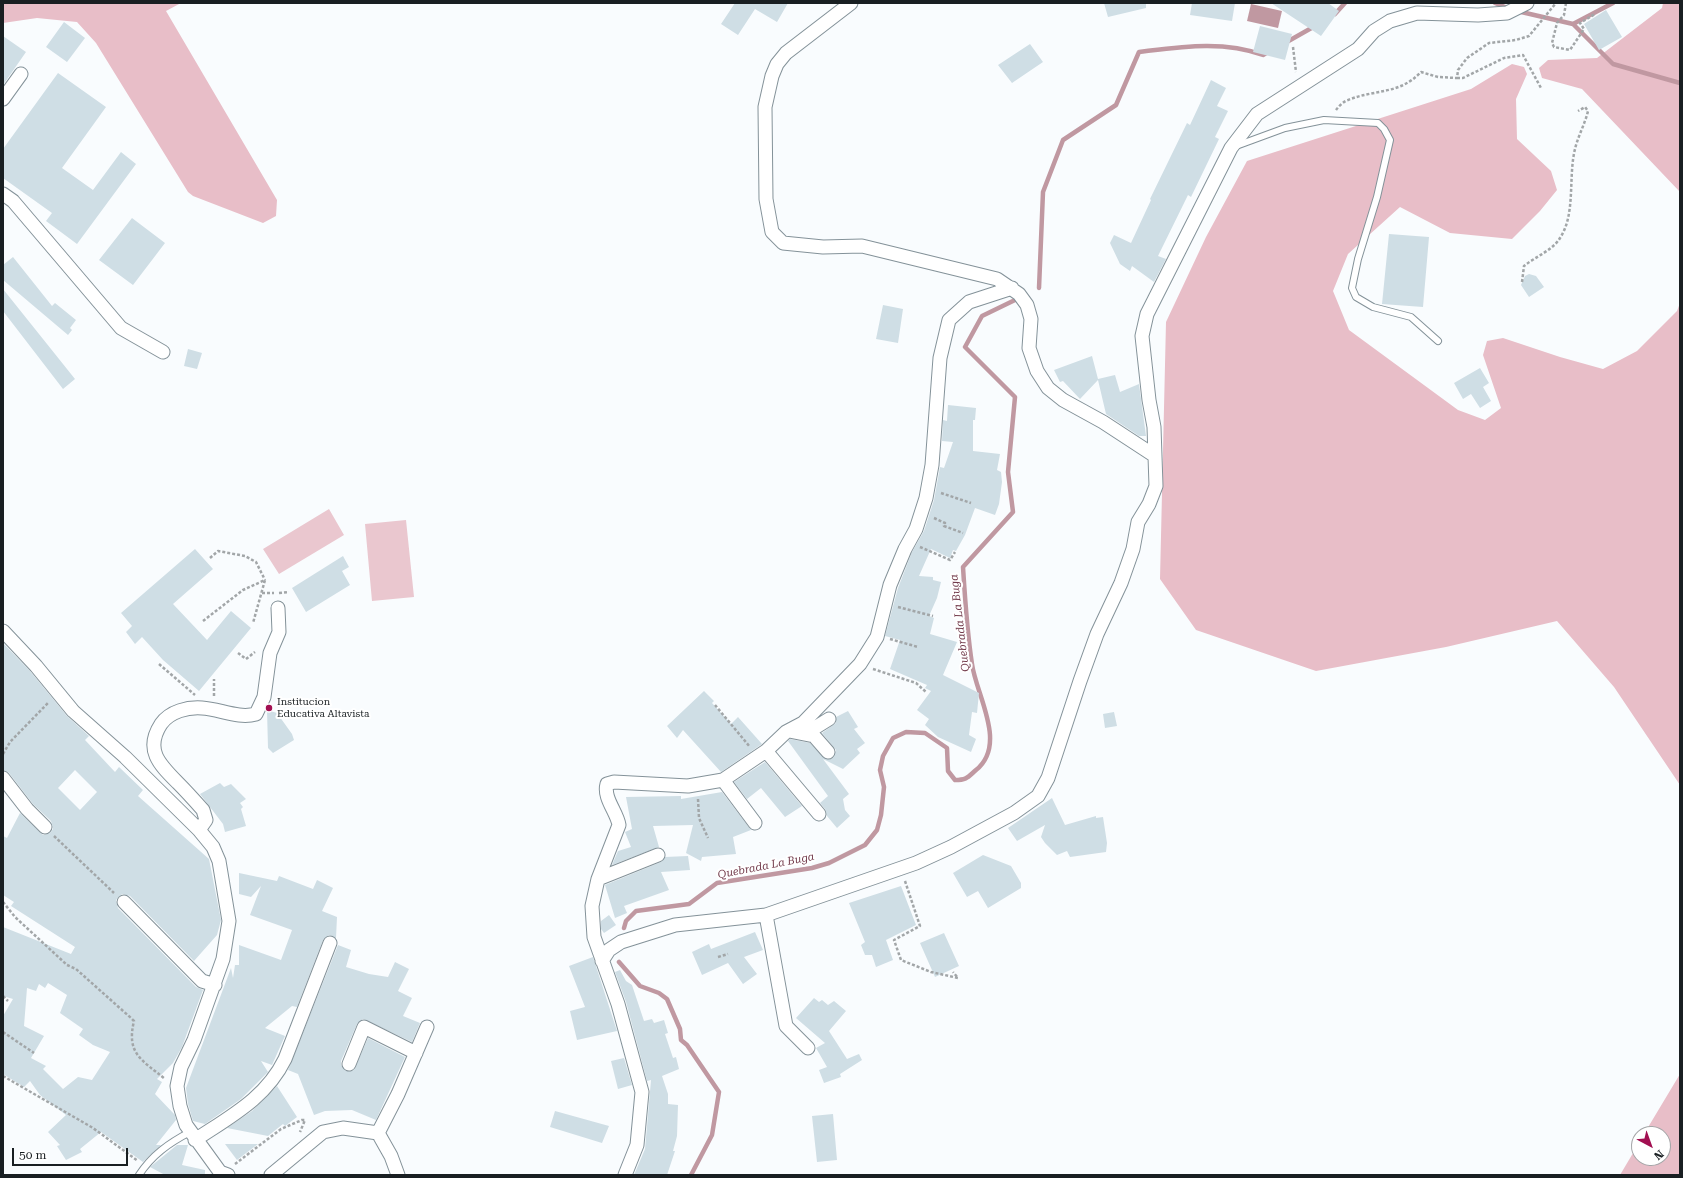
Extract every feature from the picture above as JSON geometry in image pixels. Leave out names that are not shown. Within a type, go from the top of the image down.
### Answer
[{"type":"street","points":[[851,3],[786,53],[777,64],[772,76],[765,107],[766,199],[772,232],[783,243],[823,247],[862,246],[997,278],[1012,288],[1027,305],[1031,319],[1028,348],[1037,371],[1048,388],[1063,400],[1103,422],[1155,456]]},
{"type":"street","points":[[602,961],[605,954],[614,945],[675,925],[766,915],[900,869],[951,847],[1014,813],[1038,796],[1048,778],[1097,634],[1121,583],[1133,549],[1138,522],[1149,504],[1156,486],[1154,428],[1149,400],[1142,336],[1147,314],[1231,148],[1257,114],[1358,49],[1374,31],[1390,21],[1417,13],[1507,13],[1527,3]]},
{"type":"street","points":[[3,99],[21,74]]},
{"type":"street","points":[[3,194],[13,201],[121,328],[163,352]]},
{"type":"street","points":[[625,1175],[638,1145],[642,1092],[618,1004],[594,937],[592,906],[598,879],[619,825],[618,817],[606,795],[607,784],[614,782],[688,786],[723,780],[761,754],[789,731],[803,723],[860,664],[878,636],[890,585],[909,541],[916,529],[928,488],[932,466],[940,358],[949,320],[969,302],[1012,288]]},
{"type":"street","points":[[199,830],[206,820],[203,810],[159,763],[154,750],[155,736],[165,719],[183,710],[202,708],[242,716],[256,714],[264,697],[270,653],[279,632],[278,608]]},
{"type":"street","points":[[3,631],[74,711],[126,758],[199,830],[213,847],[219,861],[229,921],[223,959],[215,985],[194,1040],[181,1067],[178,1090],[180,1106],[186,1125],[220,1172],[226,1174]]},
{"type":"street","points":[[805,734],[829,719]]},
{"type":"street","points":[[789,731],[814,736],[828,752]]},
{"type":"street","points":[[761,754],[819,814]]},
{"type":"street","points":[[3,778],[27,809],[45,827]]},
{"type":"street","points":[[723,780],[755,823]]},
{"type":"street","points":[[598,879],[658,855]]},
{"type":"street","points":[[124,902],[202,982],[215,985]]},
{"type":"street","points":[[766,915],[786,1026],[808,1048]]},
{"type":"street","points":[[193,1136],[258,1096],[277,1075],[330,943]]},
{"type":"street","points":[[349,1064],[364,1027],[416,1053]]},
{"type":"street","points":[[378,1133],[428,1027]]},
{"type":"street","points":[[271,1175],[323,1132],[334,1128],[343,1128],[378,1133]]},
{"type":"street","points":[[378,1133],[392,1156],[398,1175]]},
{"type":"lane","points":[[1231,148],[1285,128],[1324,120],[1378,123],[1384,129],[1390,140],[1377,197],[1358,259],[1352,288],[1356,297],[1373,307],[1412,317],[1438,341]]},
{"type":"lane","points":[[139,1175],[148,1161],[166,1146],[193,1136]]},
{"type":"path","points":[[1457,78],[1458,70],[1467,58],[1490,43],[1516,40],[1529,36],[1556,3]]},
{"type":"path","points":[[1566,3],[1564,16],[1556,23],[1552,43],[1554,47],[1570,50],[1584,29],[1580,23],[1595,14]]},
{"type":"path","points":[[1293,47],[1297,75],[1302,85]]},
{"type":"path","points":[[1324,120],[1347,100],[1394,90],[1413,81],[1421,72],[1438,77],[1463,78],[1504,58],[1523,55],[1541,88]]},
{"type":"path","points":[[1522,282],[1524,266],[1536,256],[1551,248],[1561,238],[1570,217],[1571,169],[1588,111],[1584,107],[1578,110]]},
{"type":"path","points":[[928,488],[971,503]]},
{"type":"path","points":[[921,513],[945,523],[944,526],[963,534]]},
{"type":"path","points":[[909,541],[950,560],[955,552]]},
{"type":"path","points":[[210,558],[218,552],[245,556],[256,562],[265,580],[253,623]]},
{"type":"path","points":[[203,621],[243,590],[265,580]]},
{"type":"path","points":[[886,604],[933,616]]},
{"type":"path","points":[[878,636],[918,647]]},
{"type":"path","points":[[159,664],[196,696],[202,698]]},
{"type":"path","points":[[860,664],[916,683],[926,692]]},
{"type":"path","points":[[3,754],[10,742],[58,693]]},
{"type":"path","points":[[716,705],[761,754]]},
{"type":"path","points":[[688,786],[697,795],[699,818],[708,838]]},
{"type":"path","points":[[45,827],[124,902]]},
{"type":"path","points":[[900,869],[920,926],[894,940],[901,960],[931,972],[958,978],[953,972]]},
{"type":"path","points":[[3,902],[15,917],[67,965],[76,969],[134,1021],[130,1036],[132,1044],[138,1054],[178,1090]]},
{"type":"path","points":[[718,957],[728,954]]},
{"type":"path","points":[[3,996],[8,1001]]},
{"type":"path","points":[[3,1032],[34,1053]]},
{"type":"path","points":[[3,1076],[93,1128],[144,1166]]},
{"type":"path","points":[[226,1174],[235,1163],[281,1129],[305,1120],[296,1137],[302,1150]]},
{"type":"shaded area","points":[[3,3],[181,3],[166,11],[277,200],[276,216],[263,223],[193,196],[188,192],[96,43],[77,22],[37,18],[3,23]]},
{"type":"shaded area","points":[[1663,3],[1680,3],[1680,192],[1582,89],[1542,78],[1539,68],[1548,60],[1597,58],[1662,8]]},
{"type":"shaded area","points":[[1251,4],[1282,11],[1278,28],[1247,21]]},
{"type":"shaded area","points":[[1512,64],[1524,67],[1527,74],[1516,99],[1517,139],[1551,171],[1557,190],[1540,211],[1512,239],[1450,233],[1400,207],[1348,254],[1333,291],[1349,330],[1458,410],[1485,420],[1501,408],[1483,355],[1487,341],[1503,338],[1560,357],[1603,369],[1637,351],[1677,311],[1680,303],[1680,785],[1614,687],[1557,621],[1446,647],[1316,671],[1196,630],[1160,579],[1166,322],[1206,237],[1247,161],[1471,89]]},
{"type":"shaded area","points":[[329,509],[344,535],[279,574],[263,549]]},
{"type":"shaded area","points":[[406,520],[414,597],[372,601],[365,524]]},
{"type":"shaded area","points":[[1680,1074],[1680,1175],[1620,1175],[1631,1156],[1631,1166],[1671,1166],[1671,1126],[1649,1126]]},
{"type":"building","points":[[735,3],[788,3],[777,22],[755,9],[738,35],[721,24]]},
{"type":"building","points":[[1104,3],[1146,3],[1146,8],[1108,17]]},
{"type":"building","points":[[1192,3],[1235,3],[1232,21],[1190,15]]},
{"type":"building","points":[[1271,3],[1328,3],[1339,11],[1321,36]]},
{"type":"building","points":[[1606,10],[1622,37],[1599,50],[1584,24]]},
{"type":"building","points":[[64,22],[85,38],[67,62],[46,47]]},
{"type":"building","points":[[1260,26],[1292,34],[1285,60],[1253,52]]},
{"type":"building","points":[[3,36],[26,52],[3,85]]},
{"type":"building","points":[[1030,44],[1043,62],[1012,83],[998,65]]},
{"type":"building","points":[[58,73],[106,107],[62,168],[93,190],[121,152],[136,164],[77,244],[46,221],[52,213],[3,178],[3,149]]},
{"type":"building","points":[[1211,80],[1226,88],[1217,106],[1228,111],[1215,137],[1219,139],[1191,197],[1188,195],[1158,256],[1166,259],[1154,282],[1132,266],[1130,271],[1120,264],[1110,243],[1114,235],[1131,243],[1151,200],[1150,199],[1187,123],[1190,125]]},
{"type":"building","points":[[132,218],[165,243],[133,285],[99,260]]},
{"type":"building","points":[[1389,234],[1429,237],[1423,307],[1382,304]]},
{"type":"building","points":[[13,257],[52,306],[55,303],[76,320],[70,328],[72,330],[68,335],[3,280],[3,265]]},
{"type":"building","points":[[1529,274],[1536,276],[1544,287],[1529,297],[1521,285],[1525,276]]},
{"type":"building","points":[[3,289],[75,379],[63,389],[3,311]]},
{"type":"building","points":[[883,305],[903,309],[898,343],[876,339]]},
{"type":"building","points":[[188,349],[202,353],[197,369],[184,366]]},
{"type":"building","points":[[1092,356],[1098,379],[1115,375],[1120,392],[1139,384],[1146,436],[1139,436],[1106,414],[1098,380],[1080,399],[1063,381],[1060,382],[1054,370]]},
{"type":"building","points":[[1480,368],[1489,383],[1483,387],[1491,401],[1480,408],[1471,394],[1463,399],[1454,383]]},
{"type":"building","points":[[948,405],[976,408],[975,420],[973,420],[973,451],[1000,454],[997,470],[1001,472],[1002,482],[999,504],[995,515],[975,508],[965,535],[956,551],[953,550],[950,558],[931,549],[919,576],[933,577],[933,580],[941,582],[937,598],[929,616],[934,618],[930,634],[957,642],[943,675],[979,693],[977,713],[972,712],[969,735],[976,739],[971,752],[938,737],[925,725],[929,719],[917,710],[931,691],[925,688],[927,685],[890,669],[900,640],[885,636],[898,588],[912,552],[924,531],[934,500],[940,467],[944,468],[953,442],[942,441],[943,420],[947,421]]},
{"type":"building","points":[[195,549],[213,569],[173,604],[207,640],[231,611],[251,628],[199,691],[163,660],[142,637],[135,644],[126,632],[132,626],[121,613]]},
{"type":"building","points":[[343,556],[349,567],[342,571],[350,585],[306,612],[292,588]]},
{"type":"building","points":[[3,643],[30,671],[67,716],[89,736],[85,740],[115,772],[119,767],[143,790],[138,796],[209,859],[221,920],[217,935],[194,961],[130,896],[122,894],[116,900],[118,908],[196,987],[203,990],[182,1047],[173,1063],[157,1079],[162,1082],[155,1094],[175,1115],[176,1120],[156,1145],[161,1145],[143,1162],[101,1132],[80,1149],[82,1152],[66,1160],[57,1146],[60,1145],[48,1132],[66,1115],[40,1095],[30,1081],[24,1087],[3,1074],[3,1016],[13,999],[3,996],[3,927],[71,954],[75,947],[11,906],[14,902],[3,895],[3,836],[7,838],[20,813],[43,835],[50,833],[53,829],[51,821],[33,804],[9,773],[3,770]],"holes":[[[75,770],[97,792],[80,810],[58,788]],[[48,983],[67,995],[60,1013],[83,1029],[79,1035],[93,1045],[110,1052],[92,1080],[78,1077],[63,1089],[43,1069],[46,1066],[31,1058],[44,1036],[24,1026],[27,988],[36,991],[39,984],[45,988]]]},
{"type":"building","points":[[704,691],[714,701],[712,703],[731,724],[738,717],[762,744],[721,772],[683,730],[677,738],[667,726]]},
{"type":"building","points":[[267,710],[277,713],[292,734],[294,740],[273,753],[268,748]]},
{"type":"building","points":[[848,711],[858,727],[854,729],[865,743],[857,749],[860,753],[843,769],[823,759],[849,794],[843,799],[845,810],[850,816],[837,828],[827,816],[825,809],[820,803],[828,796],[788,741],[790,739],[810,743],[825,759],[833,758],[836,750],[822,733],[836,723],[836,717]]},
{"type":"building","points":[[1114,712],[1117,726],[1105,728],[1103,714]]},
{"type":"building","points":[[765,762],[802,806],[785,817],[761,788],[747,799],[734,782]]},
{"type":"building","points":[[220,783],[224,787],[231,784],[246,799],[240,803],[243,807],[241,809],[246,826],[225,832],[223,824],[200,794]]},
{"type":"building","points":[[722,792],[751,830],[733,837],[736,854],[702,857],[701,861],[686,853],[693,825],[653,826],[659,847],[612,865],[618,851],[631,847],[625,832],[632,829],[626,797],[681,796],[681,799]]},
{"type":"building","points":[[1052,798],[1065,825],[1096,816],[1096,818],[1103,817],[1107,843],[1106,852],[1070,857],[1067,851],[1057,855],[1041,837],[1045,825],[1017,841],[1008,828]]},
{"type":"building","points":[[983,855],[1011,866],[1021,883],[1021,888],[988,908],[978,891],[967,897],[953,873]]},
{"type":"building","points":[[688,856],[690,870],[661,872],[669,890],[624,906],[627,913],[615,918],[605,885],[661,862],[665,857]]},
{"type":"building","points":[[239,873],[277,881],[279,876],[313,889],[317,880],[333,888],[322,911],[337,917],[336,938],[329,935],[323,940],[297,1007],[292,1006],[265,1028],[285,1036],[272,1065],[261,1061],[268,1072],[241,1099],[205,1124],[193,1121],[188,1104],[186,1088],[231,968],[233,978],[235,965],[239,965],[239,945],[281,960],[292,930],[250,915],[261,886],[251,897],[239,894]]},
{"type":"building","points":[[901,886],[916,925],[886,940],[893,960],[876,967],[872,955],[865,955],[861,945],[865,942],[849,903]]},
{"type":"building","points":[[609,915],[616,925],[604,933],[601,929],[601,921]]},
{"type":"building","points":[[755,932],[763,950],[744,957],[757,974],[743,984],[728,963],[702,975],[692,952],[709,944],[711,949]]},
{"type":"building","points":[[944,933],[959,966],[935,977],[920,943]]},
{"type":"building","points":[[338,945],[351,950],[346,967],[369,974],[388,977],[395,962],[409,969],[398,991],[412,998],[403,1016],[420,1023],[412,1042],[363,1019],[357,1024],[341,1061],[341,1065],[346,1071],[354,1070],[368,1038],[405,1057],[376,1120],[352,1110],[325,1111],[314,1115],[298,1074],[288,1070]]},
{"type":"building","points":[[593,957],[617,1031],[577,1040],[570,1011],[585,1007],[569,966]]},
{"type":"building","points":[[620,970],[626,981],[632,985],[644,1021],[652,1019],[654,1023],[664,1020],[668,1033],[665,1034],[673,1058],[676,1057],[679,1069],[662,1076],[668,1094],[668,1104],[678,1105],[677,1136],[673,1151],[675,1151],[667,1175],[634,1175],[645,1149],[651,1080],[647,1081],[626,1002],[615,972]]},
{"type":"building","points":[[814,998],[819,1002],[822,1000],[828,1005],[834,1001],[846,1011],[829,1031],[847,1059],[859,1054],[862,1060],[840,1074],[841,1077],[824,1083],[819,1070],[827,1067],[816,1048],[825,1043],[796,1018]]},
{"type":"building","points":[[624,1058],[632,1085],[618,1089],[611,1061]]},
{"type":"building","points":[[277,1086],[297,1117],[285,1126],[283,1124],[268,1136],[227,1128],[252,1111]]},
{"type":"building","points":[[555,1111],[609,1126],[602,1143],[550,1127]]},
{"type":"building","points":[[833,1114],[837,1160],[817,1162],[812,1116]]},
{"type":"building","points":[[225,1144],[258,1144],[237,1160]]},
{"type":"building","points":[[177,1145],[188,1145],[182,1165],[205,1170],[205,1175],[165,1175],[150,1167]]},
{"type":"waterway","name":"Quebrada La Buga","points":[[1335,14],[1345,3]]},
{"type":"waterway","name":"Quebrada La Buga","points":[[1495,3],[1510,9]]},
{"type":"waterway","name":"Quebrada La Buga","points":[[1517,11],[1573,24],[1613,3]]},
{"type":"waterway","points":[[1573,24],[1613,64],[1680,83]]},
{"type":"waterway","name":"Quebrada La Buga","points":[[1285,43],[1315,26]]},
{"type":"waterway","name":"Quebrada La Buga","points":[[1039,288],[1043,192],[1063,140],[1116,105],[1139,52],[1201,46],[1217,46],[1248,50],[1263,55],[1268,52]]},
{"type":"waterway","name":"Quebrada La Buga","points":[[624,928],[626,921],[636,911],[689,904],[717,883],[812,868],[829,863],[865,845],[877,830],[881,815],[884,787],[880,770],[883,756],[893,738],[906,732],[925,733],[947,748],[948,771],[955,780],[967,778],[985,759],[989,747],[990,733],[988,719],[972,664],[967,628],[963,567],[1013,512],[1008,472],[1015,397],[965,347],[982,316],[1015,300]]},
{"type":"waterway","name":"Quebrada La Buga","points":[[619,962],[640,986],[659,993],[667,999],[680,1029],[681,1040],[687,1045],[719,1092],[712,1135],[691,1175]]},
{"type":"place","name":"Institucion Educativa Altavista","points":[[269,708]]}]
